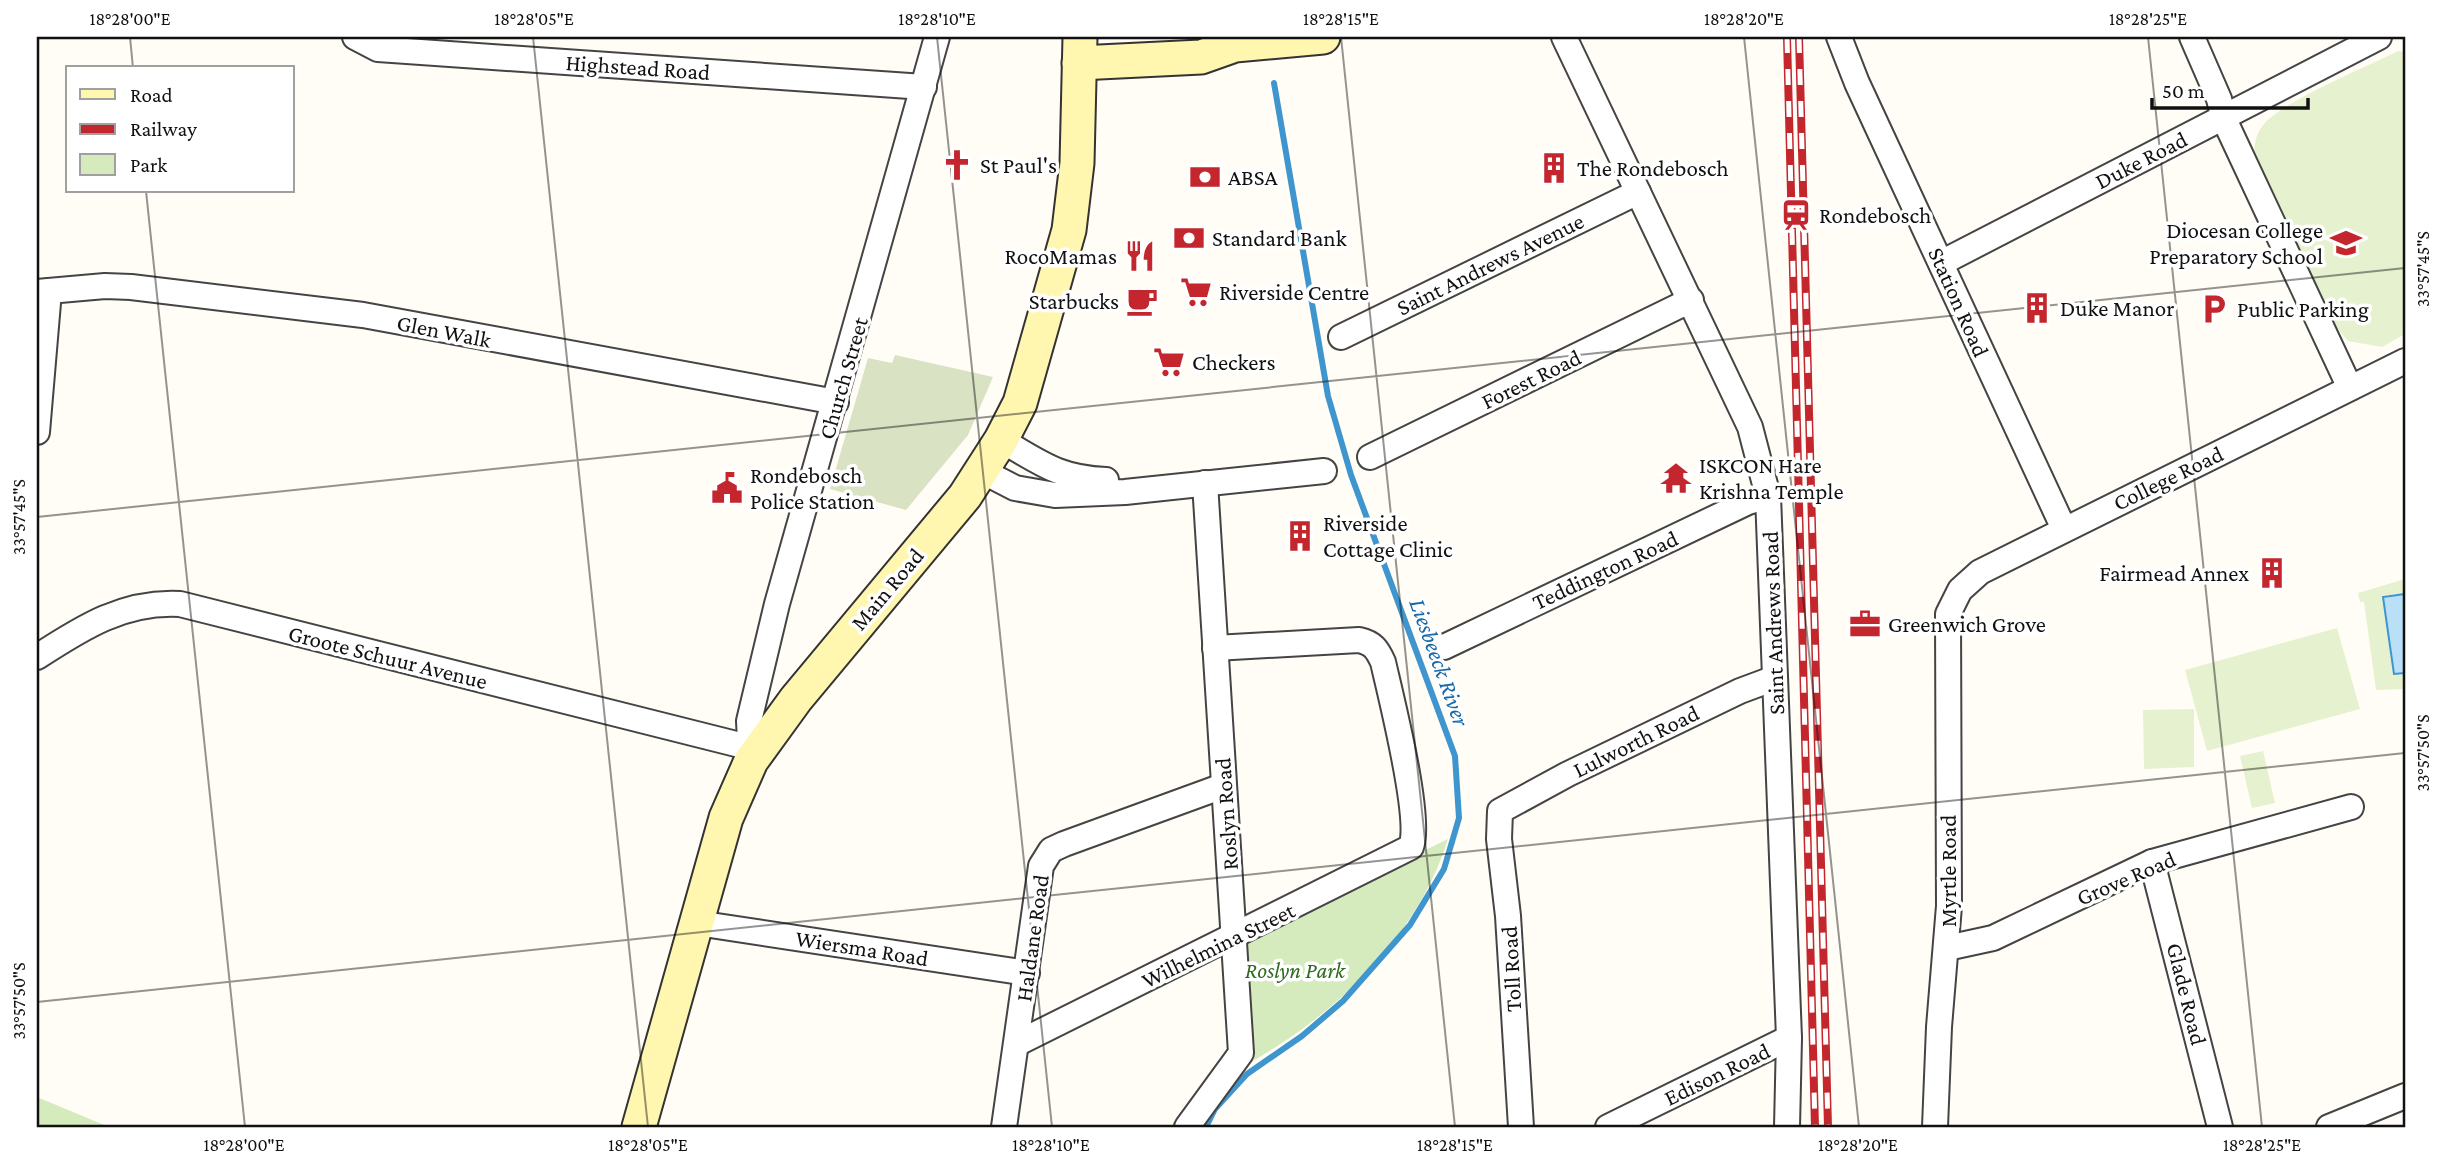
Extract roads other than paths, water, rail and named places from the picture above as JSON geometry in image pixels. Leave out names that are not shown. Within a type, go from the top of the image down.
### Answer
[{"type":"main road","points":[[1200,37],[1235,45]]},
{"type":"main road","points":[[1080,50],[1201,57],[1235,45],[1323,37]]},
{"type":"main road","name":"Main Road","points":[[639,1127],[726,818],[750,754],[930,539],[982,471],[1020,403],[1069,230],[1077,163],[1080,50]]},
{"type":"street","name":"Highstead Road","points":[[355,37],[378,49],[924,87]]},
{"type":"street","name":"Church Street","points":[[750,754],[752,706],[771,630],[937,37]]},
{"type":"street","name":"Saint Andrews Road","points":[[1564,37],[1750,427],[1768,496],[1789,1038],[1787,1127]]},
{"type":"street","name":"Station Road","points":[[1839,37],[1857,83],[2064,529]]},
{"type":"street","points":[[2192,37],[2219,99],[2224,120],[2350,388]]},
{"type":"street","name":"Duke Road","points":[[1941,263],[2224,120],[2379,37]]},
{"type":"street","name":"Saint Andrews Avenue","points":[[1341,337],[1638,191]]},
{"type":"street","name":"Glen Walk","points":[[37,432],[43,291],[131,287],[298,305],[836,402]]},
{"type":"street","name":"Forest Road","points":[[1370,457],[1691,300]]},
{"type":"street","name":"College Road","points":[[1948,614],[1960,590],[1970,579],[2064,529],[2405,361]]},
{"type":"street","points":[[1001,440],[1050,470],[1065,475],[1172,486]]},
{"type":"street","points":[[982,471],[1015,488],[1043,495],[1125,492],[1324,471]]},
{"type":"street","name":"Roslyn Road","points":[[1187,1127],[1241,1053],[1205,483]]},
{"type":"street","name":"Teddington Road","points":[[1444,647],[1748,502],[1768,496]]},
{"type":"street","name":"Groote Schuur Avenue","points":[[37,657],[76,631],[127,608],[180,604],[750,754]]},
{"type":"street","name":"Myrtle Road","points":[[1935,1127],[1939,1027],[1947,948],[1948,614]]},
{"type":"street","name":"Wilhelmina Street","points":[[1018,1043],[1408,851],[1413,842],[1404,762],[1383,662],[1378,650],[1370,642],[1359,640],[1215,648]]},
{"type":"street","name":"Lulworth Road","points":[[1500,811],[1567,774],[1740,691],[1775,678]]},
{"type":"street","name":"Haldane Road","points":[[1004,1127],[1041,866],[1051,850],[1223,786]]},
{"type":"street","name":"Grove Road","points":[[1947,948],[1993,938],[2152,862],[2351,807]]},
{"type":"street","name":"Toll Road","points":[[1500,811],[1499,839],[1508,916],[1521,1127]]},
{"type":"street","name":"Glade Road","points":[[2152,862],[2220,1127]]},
{"type":"street","name":"Wiersma Road","points":[[696,923],[1027,973]]},
{"type":"street","name":"Edison Road","points":[[1608,1127],[1789,1038]]},
{"type":"street","points":[[2329,1127],[2405,1096]]},
{"type":"water","points":[[2405,594],[2405,673],[2394,674],[2383,597]]},
{"type":"waterway","name":"Liesbeeck River","points":[[1206,1127],[1215,1109],[1247,1074],[1302,1036],[1343,1001],[1410,925],[1444,869],[1459,818],[1455,756],[1351,475],[1328,396],[1274,83]]},
{"type":"railway","points":[[1787,37],[1815,1127]]},
{"type":"railway","points":[[1799,37],[1828,1127]]},
{"type":"place","name":"St Paul's","points":[[957,165]]},
{"type":"place","name":"The Rondebosch","points":[[1554,168]]},
{"type":"place","name":"ABSA","points":[[1205,177]]},
{"type":"place","name":"Rondebosch","points":[[1796,215]]},
{"type":"place","name":"Standard Bank","points":[[1189,238]]},
{"type":"place","name":"Diocesan College Preparatory School","points":[[2346,243]]},
{"type":"place","name":"RocoMamas","points":[[1140,256]]},
{"type":"place","name":"Riverside Centre","points":[[1196,292]]},
{"type":"place","name":"Starbucks","points":[[1142,301]]},
{"type":"place","name":"Duke Manor","points":[[2037,308]]},
{"type":"place","name":"Public Parking","points":[[2214,309]]},
{"type":"place","name":"Checkers","points":[[1169,362]]},
{"type":"place","name":"ISKCON Hare Krishna Temple","points":[[1676,478]]},
{"type":"place","name":"Rondebosch Police Station","points":[[727,488]]},
{"type":"place","name":"Riverside Cottage Clinic","points":[[1300,536]]},
{"type":"place","name":"Fairmead Annex","points":[[2272,573]]},
{"type":"place","name":"Greenwich Grove","points":[[1865,624]]},
{"type":"park label","name":"Roslyn Park","points":[[1295,970]]}]
